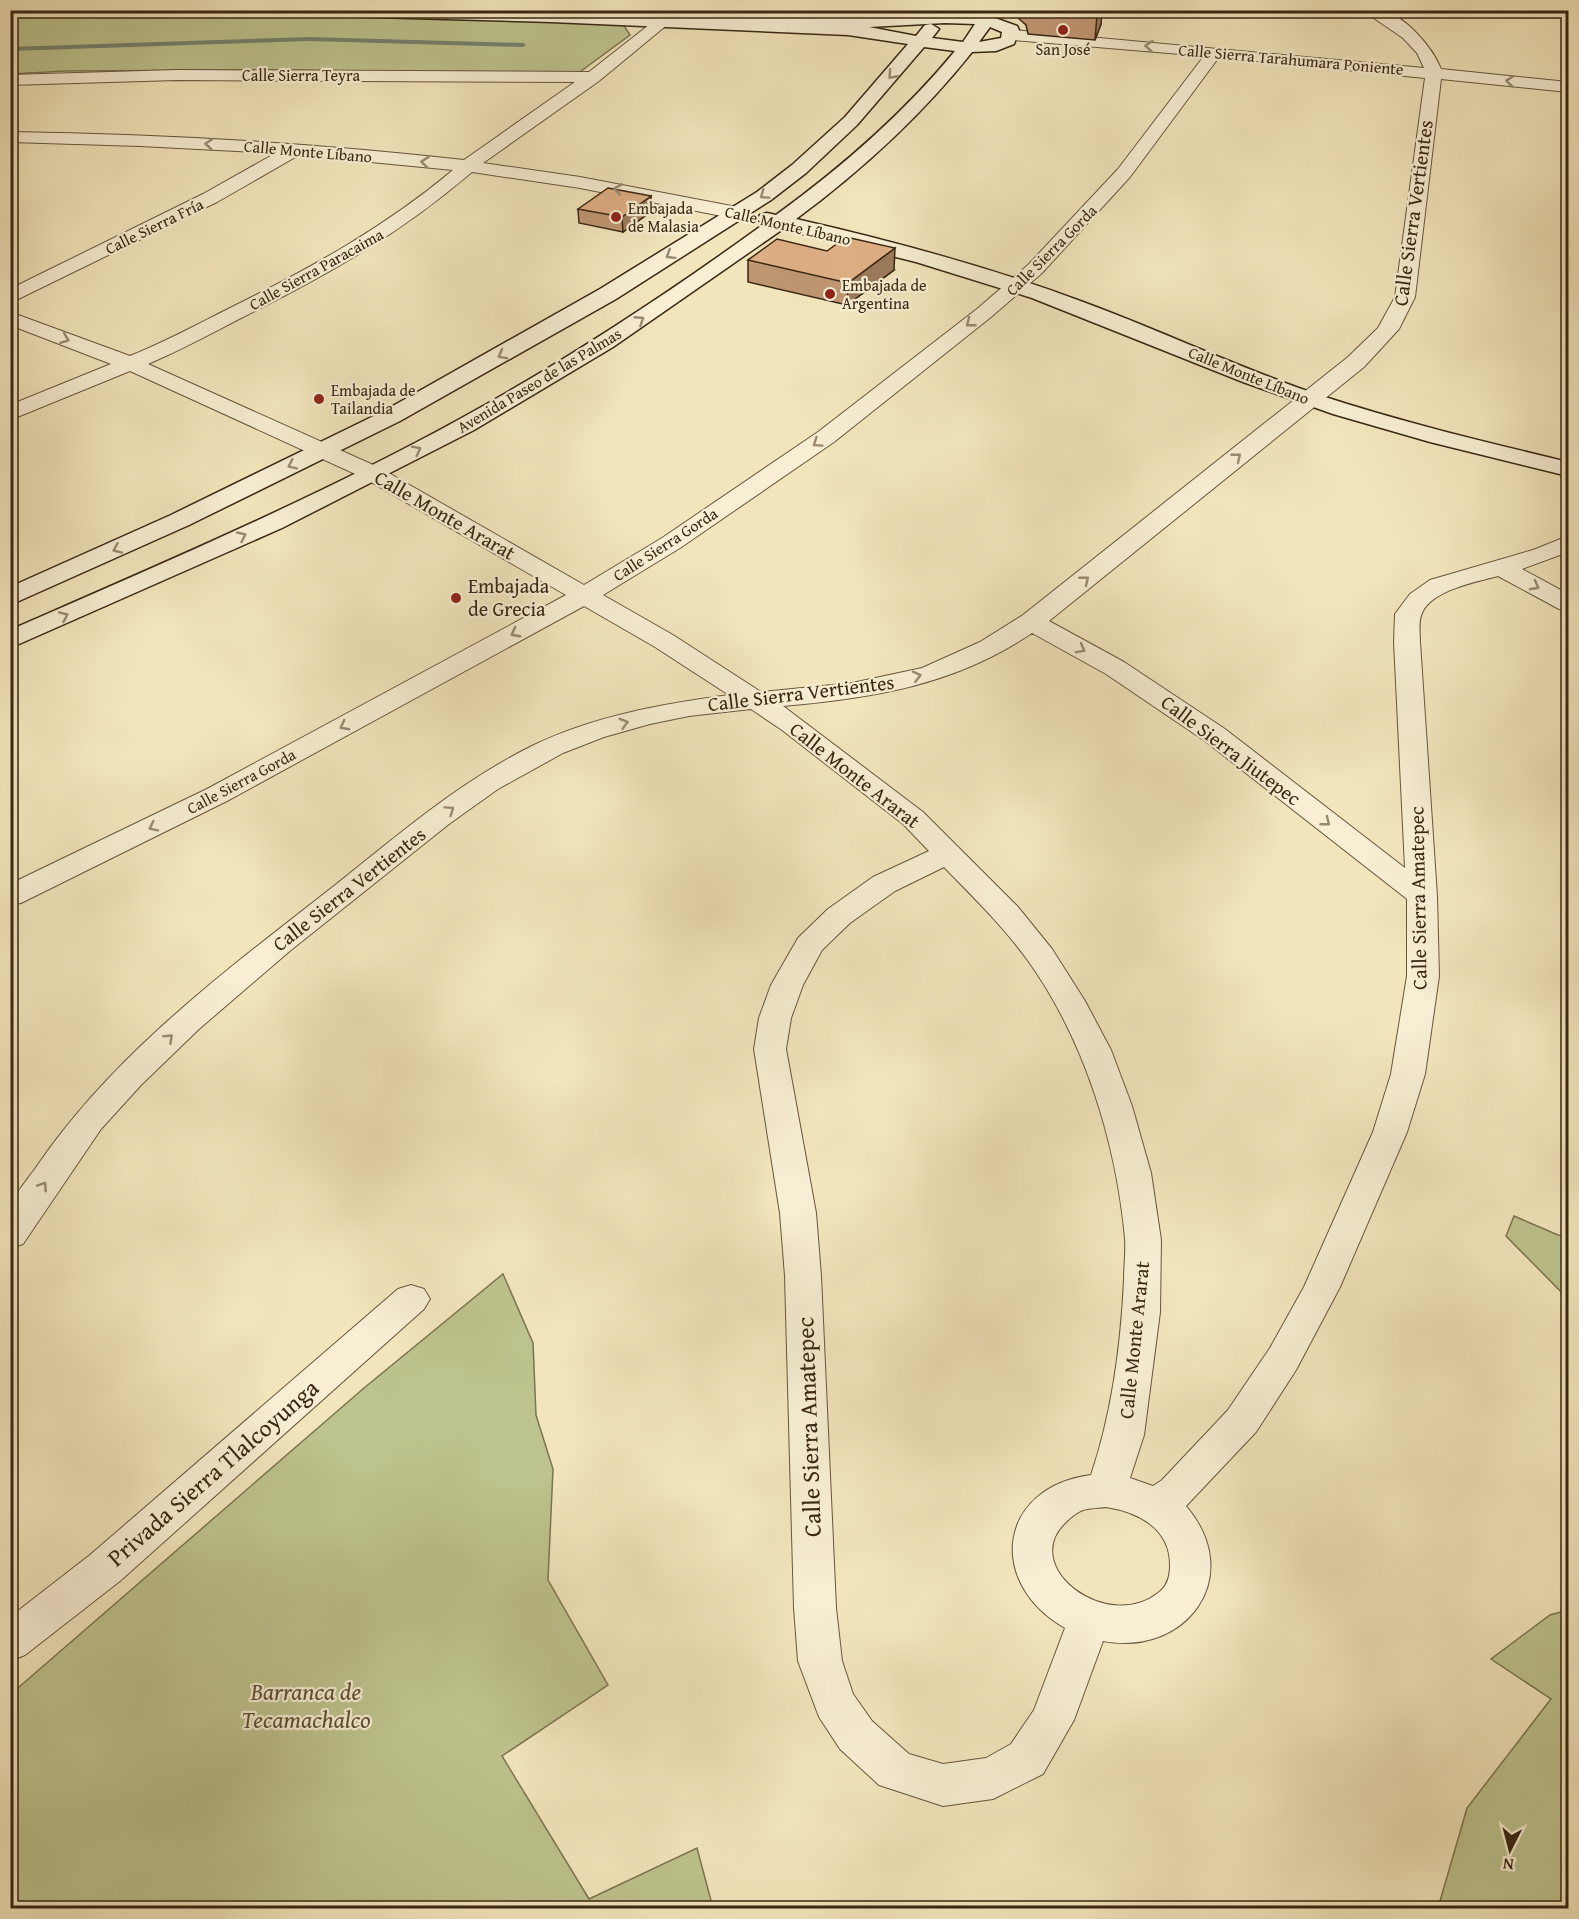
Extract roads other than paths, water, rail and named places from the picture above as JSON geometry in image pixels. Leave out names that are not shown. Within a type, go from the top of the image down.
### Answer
[{"type":"main road","name":"Calle Sierra Tarahumara Poniente","points":[[301,10],[673,16],[877,22],[942,15],[989,16],[1011,30],[1012,35],[1010,40],[999,44],[968,47],[921,43],[876,33],[848,30],[673,16],[601,10]]},
{"type":"main road","name":"Avenida Paseo de las Palmas","points":[[10,597],[180,520],[392,416],[536,336],[737,213],[764,196],[823,148],[851,121],[921,43],[942,15]]},
{"type":"main road","name":"Avenida Paseo de las Palmas","points":[[10,640],[230,541],[372,473],[527,391],[653,312],[781,222],[870,152],[897,126],[968,47],[989,16]]},
{"type":"main road","name":"Calle Monte Líbano","points":[[737,213],[781,222],[955,267],[1097,315],[1309,399],[1392,424],[1569,469]]},
{"type":"street","points":[[1369,10],[1390,21],[1415,40],[1428,57],[1434,72]]},
{"type":"street","name":"Calle Sierra Paracaima","points":[[10,413],[131,364],[338,260],[387,230],[426,202],[467,167],[673,16]]},
{"type":"street","name":"Calle Sierra Tarahumara Poniente","points":[[1012,35],[1434,72],[1569,87]]},
{"type":"street","name":"Calle Sierra Gorda","points":[[10,896],[217,795],[585,595],[671,543],[826,437],[1016,286],[1059,245],[1124,173],[1215,52]]},
{"type":"street","name":"Calle Sierra Vertientes","points":[[10,1235],[49,1177],[99,1110],[147,1058],[218,992],[440,816],[491,781],[542,752],[599,730],[694,706],[829,693],[882,685],[964,661],[1001,641],[1055,604],[1356,362],[1380,340],[1399,316],[1405,297],[1434,72]]},
{"type":"street","name":"Calle Sierra Teyra","points":[[10,80],[201,74],[592,77]]},
{"type":"street","name":"Calle Monte Líbano","points":[[10,137],[206,143],[467,167],[570,181],[737,213]]},
{"type":"street","points":[[10,152],[43,137]]},
{"type":"street","name":"Calle Sierra Fría","points":[[10,297],[210,198],[295,150]]},
{"type":"street","name":"Calle Monte Ararat","points":[[10,318],[131,364],[372,473],[585,595],[756,699],[792,724],[913,818],[1007,914],[1041,956],[1069,1001],[1094,1050],[1115,1106],[1133,1173],[1143,1240],[1141,1312],[1124,1435],[1106,1490]]},
{"type":"street","name":"Calle Sierra Amatepec","points":[[1155,1505],[1176,1492],[1242,1420],[1283,1359],[1322,1287],[1390,1132],[1408,1074],[1423,976],[1422,896],[1407,642],[1408,614],[1419,599],[1439,585],[1502,568],[1542,555],[1569,543]]},
{"type":"street","points":[[1502,568],[1569,604]]},
{"type":"street","name":"Calle Sierra Jiutepec","points":[[1030,621],[1115,668],[1215,735],[1422,896]]},
{"type":"street","name":"Calle Sierra Amatepec","points":[[949,853],[884,884],[839,916],[809,945],[787,985],[775,1018],[770,1049],[798,1213],[803,1276],[812,1550],[820,1661],[835,1703],[856,1735],[895,1770],[943,1785],[993,1778],[1027,1759],[1052,1720],[1089,1620]]},
{"type":"street","name":"Privada Sierra Tlalcoyunga","points":[[10,1642],[105,1568],[411,1299]]},
{"type":"street","points":[[1106,1490],[1131,1495],[1155,1505],[1174,1520],[1186,1539],[1193,1560],[1191,1581],[1180,1600],[1163,1614],[1141,1623],[1115,1625],[1089,1620],[1061,1605],[1040,1582],[1032,1556],[1035,1530],[1051,1508],[1076,1494],[1106,1490]]},
{"type":"waterway","points":[[10,49],[310,39],[523,45]]},
{"type":"place","name":"San José","points":[[1063,30]]},
{"type":"place","name":"Embajada de Malasia","points":[[616,217]]},
{"type":"place","name":"Embajada de Argentina","points":[[830,294]]},
{"type":"place","name":"Embajada de Tailandia","points":[[319,399]]},
{"type":"place","name":"Embajada de Grecia","points":[[456,598]]},
{"type":"park label","name":"Barranca de Tecamachalco","points":[[306,1706]]}]
